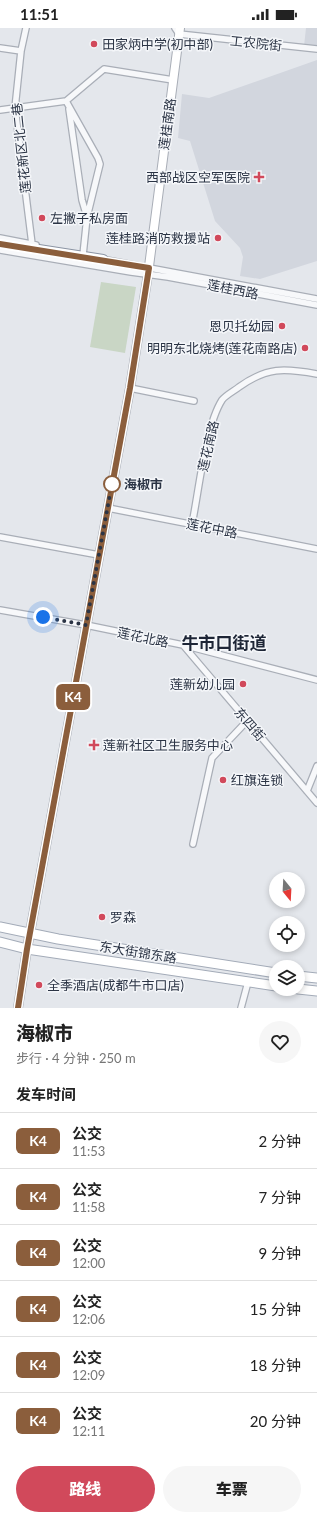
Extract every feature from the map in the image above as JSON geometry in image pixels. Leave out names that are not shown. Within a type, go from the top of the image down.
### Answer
[{"type":"highway","points":[[0,244],[103,260]]},
{"type":"main road","name":"东大街锦东路","points":[[0,927],[30,934],[269,972]]},
{"type":"main road","name":"东大街锦东路","points":[[0,942],[27,949],[269,985]]},
{"type":"main road","points":[[305,977],[317,978]]},
{"type":"main road","points":[[305,990],[317,991]]},
{"type":"street","name":"莲花新区北二巷","points":[[26,28],[21,51],[15,108],[32,244]]},
{"type":"street","name":"工农院街","points":[[178,30],[317,49]]},
{"type":"street","name":"莲桂南路","points":[[18,1008],[27,949],[130,388],[148,271],[173,80],[178,30]]},
{"type":"street","points":[[0,48],[21,51]]},
{"type":"street","points":[[0,110],[66,101],[104,69],[173,80]]},
{"type":"street","points":[[66,101],[100,164],[87,217],[83,255]]},
{"type":"street","points":[[69,106],[82,200],[87,217]]},
{"type":"street","points":[[0,238],[83,255],[148,271]]},
{"type":"street","points":[[0,250],[148,271]]},
{"type":"street","name":"莲桂西路","points":[[148,271],[187,274],[317,299]]},
{"type":"street","name":"莲桂西路","points":[[148,271],[317,305]]},
{"type":"street","name":"莲花南路","points":[[192,524],[211,423],[223,399],[255,376],[275,370],[293,369],[317,374]]},
{"type":"street","points":[[130,388],[194,401]]},
{"type":"street","name":"莲花中路","points":[[108,508],[317,549]]},
{"type":"street","points":[[0,537],[99,555]]},
{"type":"street","name":"莲花北路","points":[[0,610],[86,625],[183,645],[317,680]]},
{"type":"street","name":"东四街","points":[[183,645],[317,803]]},
{"type":"street","points":[[193,844],[212,758],[247,721]]},
{"type":"street","points":[[307,791],[317,766]]},
{"type":"street","points":[[242,1008],[248,982]]},
{"type":"shaded area","points":[[306,28],[317,28],[317,47],[304,46]]},
{"type":"shaded area","name":"西部战区空军医院","points":[[317,60],[317,261],[260,279],[240,276],[243,257],[240,248],[215,221],[190,141],[178,138],[182,94],[209,98]]},
{"type":"green space","points":[[101,282],[136,287],[125,353],[90,347]]},
{"type":"bus line","name":"K4","points":[[0,244],[149,268],[130,388],[27,949],[18,1008]]},
{"type":"place","name":"田家炳中学(初中部)","points":[[94,44]]},
{"type":"place","name":"西部战区空军医院","points":[[259,177]]},
{"type":"place","name":"左撇子私房面","points":[[42,218]]},
{"type":"place","name":"莲桂路消防救援站","points":[[218,238]]},
{"type":"place","name":"恩贝托幼园","points":[[282,326]]},
{"type":"place","name":"明明东北烧烤(莲花南路店)","points":[[305,348]]},
{"type":"place","name":"海椒市","points":[[112,484]]},
{"type":"place","name":"莲新幼儿园","points":[[243,684]]},
{"type":"place","name":"莲新社区卫生服务中心","points":[[94,745]]},
{"type":"place","name":"红旗连锁","points":[[223,780]]},
{"type":"place","name":"罗森","points":[[102,917]]},
{"type":"place","name":"全季酒店(成都牛市口店)","points":[[39,985]]},
{"type":"district","name":"牛市口街道","points":[[224,642]]},
{"type":"route","points":[[43,617],[86,625],[113,478],[112,484]]}]
